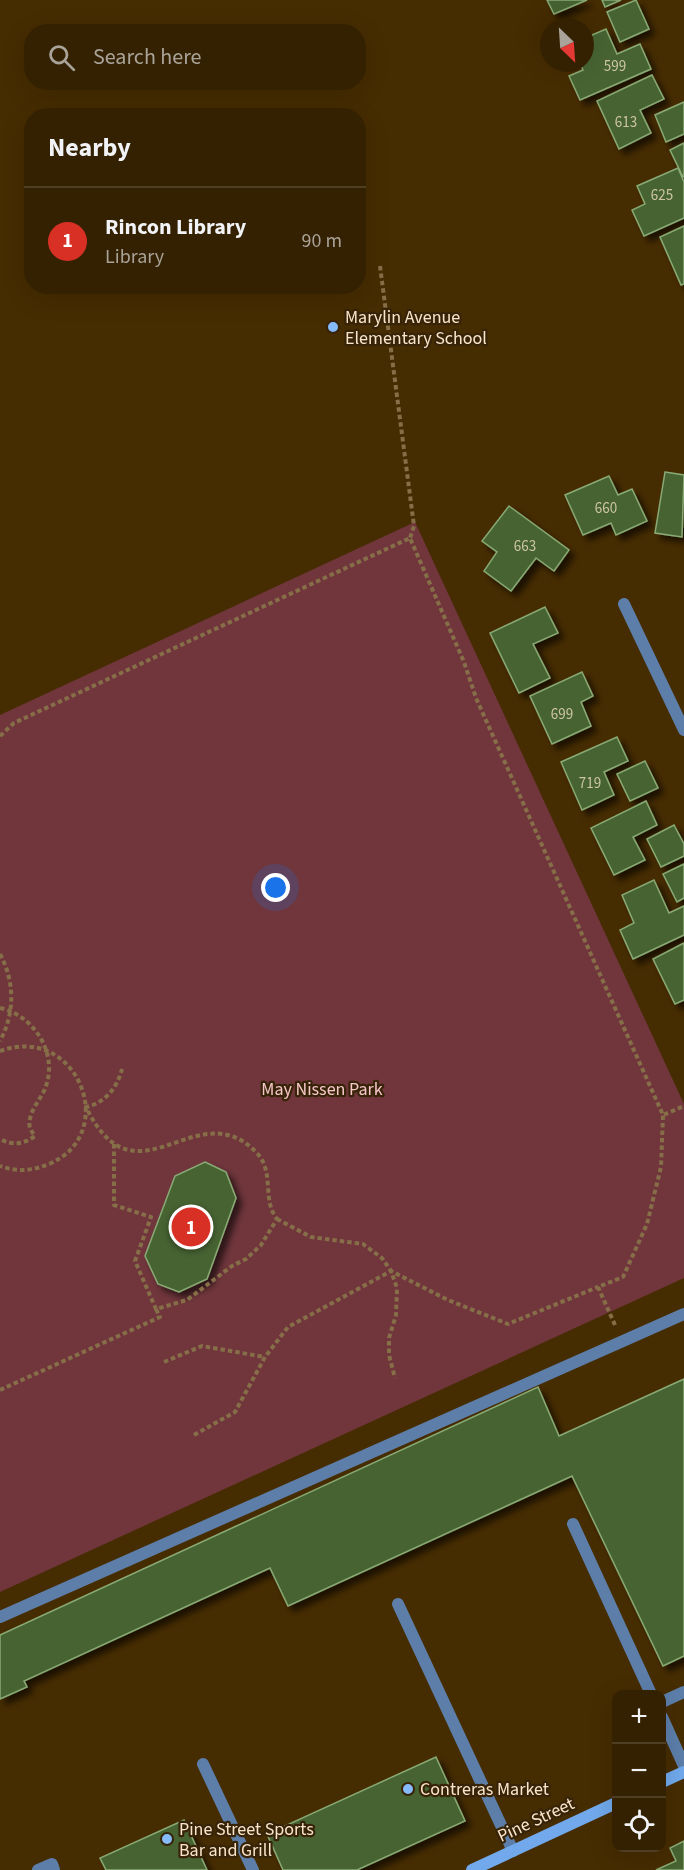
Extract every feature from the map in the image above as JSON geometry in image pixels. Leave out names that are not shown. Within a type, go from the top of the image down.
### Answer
[{"type":"street","points":[[624,604],[684,730]]},
{"type":"street","points":[[0,1617],[684,1314]]},
{"type":"street","points":[[573,1524],[649,1690]]},
{"type":"street","points":[[398,1604],[513,1851]]},
{"type":"street","points":[[666,1700],[684,1692]]},
{"type":"street","points":[[666,1727],[684,1766]]},
{"type":"street","points":[[203,1764],[253,1870]]},
{"type":"street","points":[[666,1780],[684,1772]]},
{"type":"street","name":"Pine Street","points":[[472,1870],[612,1805]]},
{"type":"street","points":[[38,1870],[52,1864],[54,1870]]},
{"type":"path","points":[[380,266],[414,526],[410,538],[465,662],[476,698],[663,1115],[661,1167],[647,1224],[623,1277],[508,1324],[448,1300],[391,1271]]},
{"type":"path","points":[[0,736],[14,723],[410,538]]},
{"type":"path","points":[[0,954],[11,984],[11,1010],[0,1041]]},
{"type":"path","points":[[0,1008],[11,1010],[35,1029],[46,1050],[47,1084],[30,1118],[29,1125],[35,1136],[13,1144],[0,1139]]},
{"type":"path","points":[[0,1051],[18,1046],[46,1050],[65,1061],[78,1078],[86,1107],[95,1126],[114,1144],[138,1152],[150,1152],[195,1135],[210,1133],[236,1138],[262,1159],[270,1184],[269,1205],[276,1219],[311,1237],[363,1244],[382,1258],[391,1271],[398,1288],[398,1302],[389,1338],[389,1355],[394,1378]]},
{"type":"path","points":[[86,1107],[98,1104],[110,1094],[122,1069]]},
{"type":"path","points":[[663,1115],[684,1106]]},
{"type":"path","points":[[0,1166],[22,1170],[54,1162],[78,1139],[84,1123],[86,1107]]},
{"type":"path","points":[[0,1390],[160,1317],[135,1261],[151,1217],[114,1205],[114,1144]]},
{"type":"path","points":[[156,1309],[187,1300],[231,1266],[246,1259],[261,1245],[276,1219]]},
{"type":"path","points":[[194,1435],[235,1412],[265,1357],[288,1327],[391,1271]]},
{"type":"path","points":[[598,1287],[623,1341]]},
{"type":"path","points":[[164,1362],[202,1346],[265,1357]]},
{"type":"green space","name":"May Nissen Park","points":[[415,522],[684,1104],[684,1278],[0,1592],[0,715]]},
{"type":"building","points":[[547,0],[587,0],[554,14]]},
{"type":"building","points":[[602,0],[621,0],[605,7]]},
{"type":"building","points":[[636,0],[649,29],[620,42],[607,12]]},
{"type":"building","points":[[606,29],[617,54],[640,44],[651,69],[580,100],[569,76],[578,72],[594,72],[594,34]]},
{"type":"building","points":[[652,75],[664,99],[640,110],[651,133],[619,149],[597,101]]},
{"type":"building","points":[[684,102],[684,134],[666,142],[655,115]]},
{"type":"building","points":[[684,143],[684,176],[683,177],[670,150]]},
{"type":"building","points":[[678,168],[684,182],[684,218],[644,236],[632,210],[645,204],[637,186]]},
{"type":"building","points":[[684,226],[684,284],[681,285],[660,237]]},
{"type":"building","points":[[665,472],[684,475],[682,537],[655,533]]},
{"type":"building","points":[[609,476],[618,495],[632,489],[647,521],[616,535],[611,523],[583,535],[565,495]]},
{"type":"building","points":[[509,506],[569,550],[554,571],[536,558],[511,591],[484,571],[497,552],[482,541]]},
{"type":"building","points":[[545,607],[558,633],[533,644],[550,678],[519,693],[490,633]]},
{"type":"building","points":[[582,672],[593,696],[581,702],[591,726],[552,744],[530,696]]},
{"type":"building","points":[[617,737],[628,761],[604,772],[614,795],[582,810],[561,762]]},
{"type":"building","points":[[645,761],[658,788],[630,801],[617,774]]},
{"type":"building","points":[[646,801],[657,825],[633,837],[645,860],[614,875],[591,828]]},
{"type":"building","points":[[674,825],[684,844],[684,856],[661,867],[647,839]]},
{"type":"building","points":[[684,864],[684,898],[677,902],[663,874]]},
{"type":"building","points":[[654,880],[669,913],[684,906],[684,935],[633,959],[620,930],[634,923],[622,895]]},
{"type":"building","points":[[684,943],[684,1000],[675,1004],[653,959]]},
{"type":"building","points":[[205,1162],[226,1172],[236,1198],[207,1279],[179,1292],[158,1284],[145,1256],[175,1176]]},
{"type":"building","points":[[684,1379],[684,1656],[663,1666],[572,1476],[288,1606],[270,1568],[24,1681],[27,1687],[0,1699],[0,1635],[538,1387],[559,1436]]},
{"type":"building","name":"Contreras Market","points":[[436,1757],[465,1821],[357,1870],[283,1870],[267,1834]]},
{"type":"building","name":"Pine Street Sports Bar and Grill","points":[[184,1820],[207,1870],[106,1870],[100,1858]]},
{"type":"building","points":[[684,1841],[684,1870],[656,1870],[676,1861],[670,1848]]},
{"type":"place","name":"Marylin Avenue Elementary School","points":[[333,327]]},
{"type":"place","name":"Rincon Library","points":[[191,1227]]},
{"type":"place","name":"Contreras Market","points":[[408,1789]]},
{"type":"place","name":"Pine Street Sports Bar and Grill","points":[[167,1839]]}]
